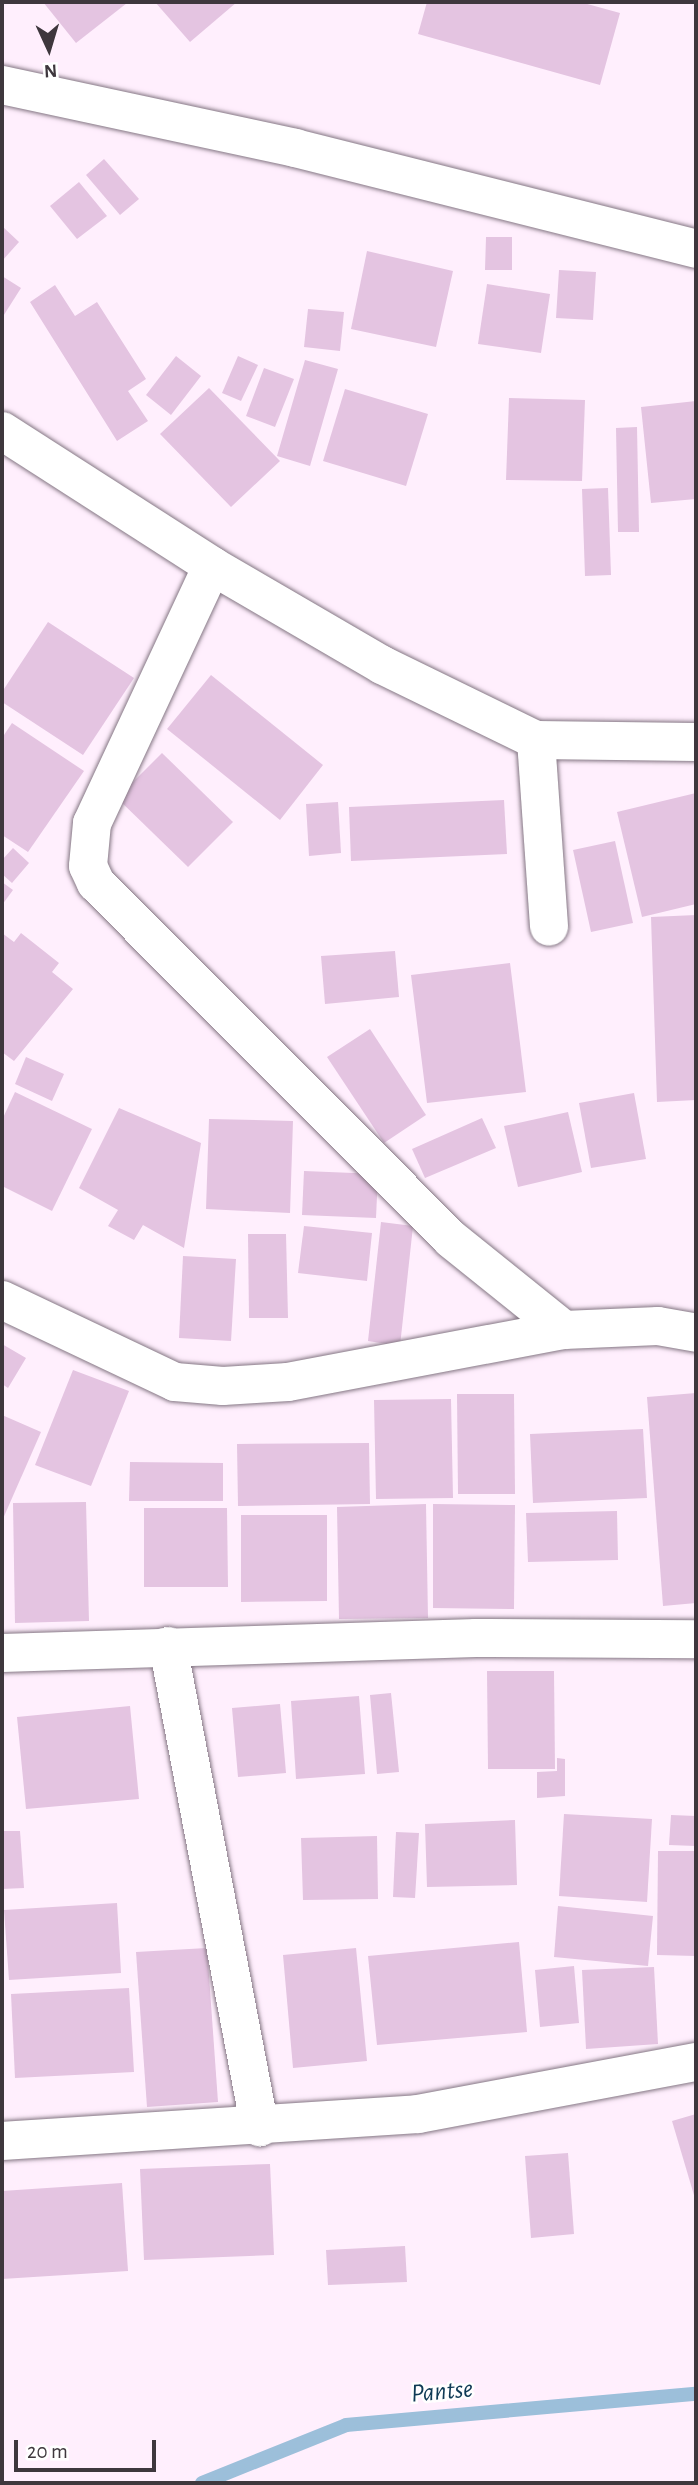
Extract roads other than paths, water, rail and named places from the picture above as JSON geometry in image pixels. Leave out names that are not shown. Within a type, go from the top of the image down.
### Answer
[{"type":"street","points":[[2,85],[295,148],[696,249]]},
{"type":"street","points":[[2,431],[212,566],[382,666],[537,740],[696,742]]},
{"type":"street","points":[[212,566],[92,823],[88,866],[96,883],[451,1239],[564,1330]]},
{"type":"street","points":[[537,740],[549,927]]},
{"type":"street","points":[[2,1300],[175,1382],[223,1386],[288,1382],[564,1330],[658,1326],[696,1333]]},
{"type":"street","points":[[2,1653],[168,1646],[696,1639]]},
{"type":"street","points":[[168,1646],[260,2127]]},
{"type":"street","points":[[2,2141],[260,2127],[418,2114],[696,2062]]},
{"type":"waterway","name":"Pantse","points":[[202,2483],[346,2425],[696,2394]]}]
